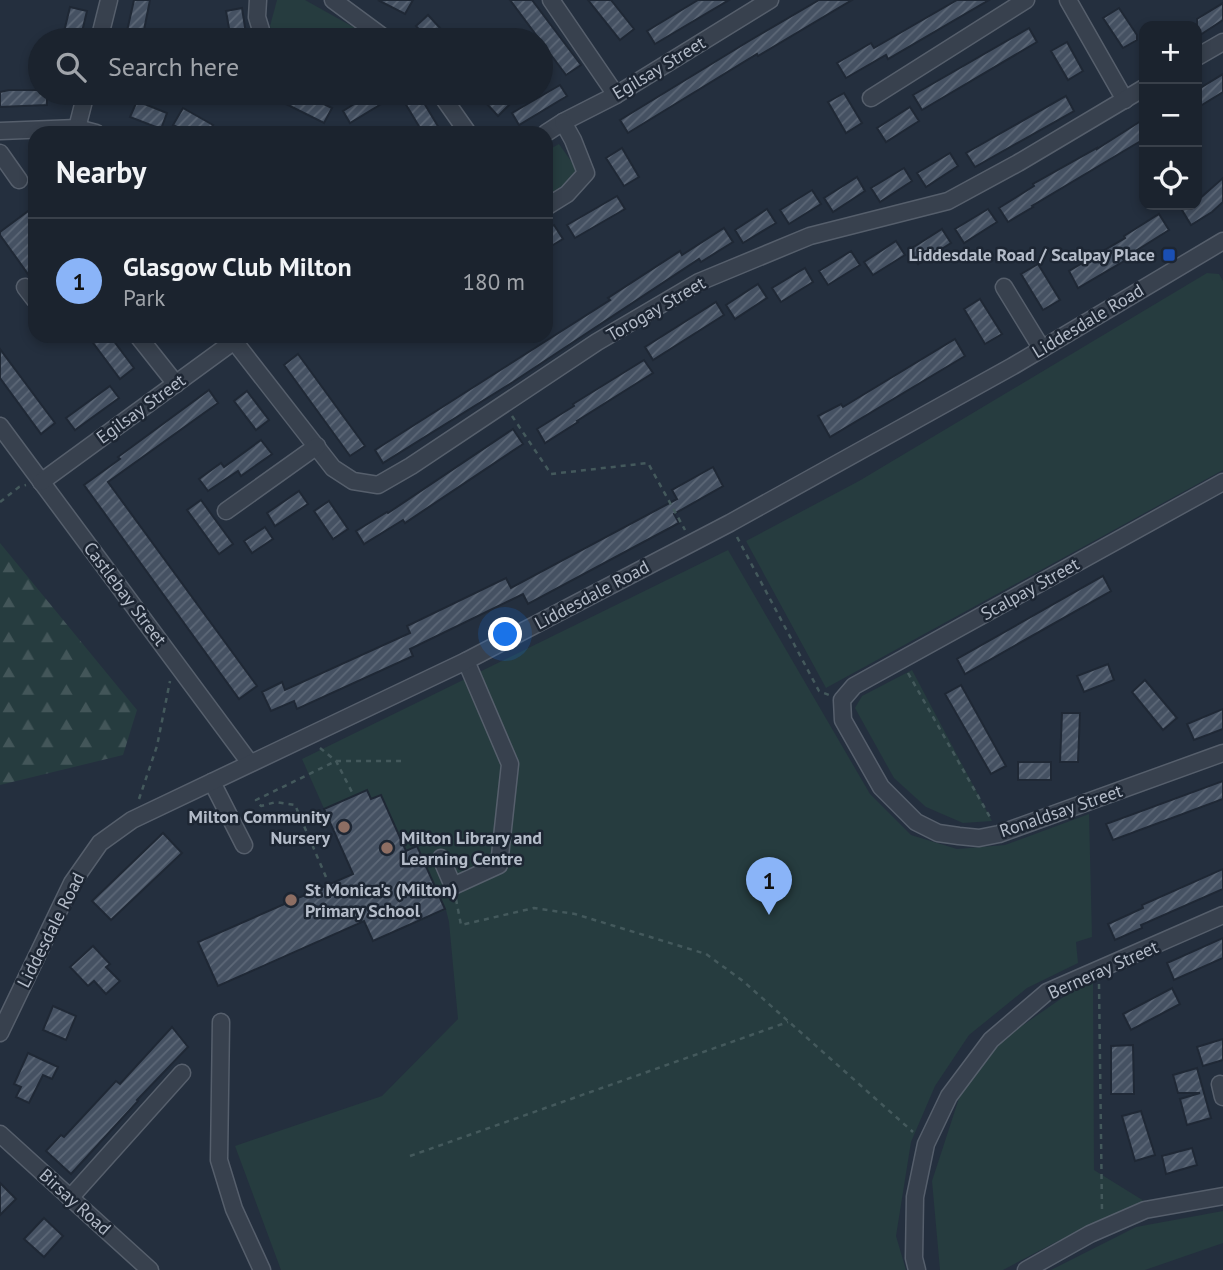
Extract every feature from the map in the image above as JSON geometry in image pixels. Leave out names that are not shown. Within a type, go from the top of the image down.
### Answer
[{"type":"street","points":[[102,28],[109,0]]},
{"type":"street","points":[[258,0],[257,17],[260,28]]},
{"type":"street","points":[[333,0],[371,28]]},
{"type":"street","points":[[551,0],[617,95]]},
{"type":"street","name":"Egilsay Street","points":[[553,128],[617,95],[770,0]]},
{"type":"street","points":[[871,98],[1026,0]]},
{"type":"street","points":[[1068,0],[1125,100]]},
{"type":"street","points":[[1202,54],[1223,42]]},
{"type":"street","name":"Torogay Street","points":[[241,343],[333,468],[353,481],[378,485],[411,466],[597,342],[699,282],[810,236],[948,201],[1139,91]]},
{"type":"street","points":[[78,126],[83,105]]},
{"type":"street","points":[[448,105],[463,126]]},
{"type":"street","points":[[553,203],[567,194],[586,173],[563,122]]},
{"type":"street","points":[[0,131],[28,130]]},
{"type":"street","points":[[0,153],[19,180]]},
{"type":"street","name":"Liddesdale Road","points":[[0,1032],[72,883],[100,843],[132,820],[466,661],[730,523],[1220,249]]},
{"type":"street","points":[[1004,287],[1042,349]]},
{"type":"street","points":[[144,343],[176,384]]},
{"type":"street","name":"Egilsay Street","points":[[41,482],[230,343]]},
{"type":"street","name":"Castlebay Street","points":[[0,426],[250,763]]},
{"type":"street","points":[[226,511],[317,446]]},
{"type":"street","name":"Scalpay Street","points":[[842,700],[854,686],[1223,482]]},
{"type":"street","points":[[441,858],[453,886],[499,864],[509,764],[466,661]]},
{"type":"street","name":"Ronaldsay Street","points":[[842,700],[843,720],[881,787],[916,822],[938,833],[959,836],[979,838],[999,834],[1223,753]]},
{"type":"street","points":[[212,782],[244,845]]},
{"type":"street","name":"Berneray Street","points":[[916,1270],[915,1197],[926,1144],[949,1096],[991,1040],[1047,992],[1223,915]]},
{"type":"street","points":[[221,1022],[219,1160],[234,1209],[262,1270]]},
{"type":"street","points":[[70,1198],[181,1073]]},
{"type":"street","name":"Birsay Road","points":[[0,1134],[150,1270]]},
{"type":"street","points":[[1026,1270],[1102,1229],[1145,1210],[1223,1196]]},
{"type":"path","points":[[504,404],[551,474],[648,463],[691,543]]},
{"type":"path","points":[[0,502],[19,487],[41,482]]},
{"type":"path","points":[[730,523],[819,691],[842,700]]},
{"type":"path","points":[[132,820],[157,746],[174,660]]},
{"type":"path","points":[[901,660],[999,834]]},
{"type":"path","points":[[306,736],[336,761],[354,796]]},
{"type":"path","points":[[327,877],[295,805],[276,802],[261,806],[256,800],[336,761],[405,761]]},
{"type":"path","points":[[453,886],[461,925],[534,908],[575,914],[706,954],[743,981],[926,1144]]},
{"type":"path","points":[[1099,970],[1102,1229]]},
{"type":"path","points":[[410,1156],[788,1022]]},
{"type":"green space","points":[[277,0],[305,0],[355,28],[271,28]]},
{"type":"green space","points":[[559,144],[576,168],[572,183],[553,194],[553,147]]},
{"type":"green space","points":[[1207,273],[1219,274],[1223,281],[1223,470],[826,688],[746,541],[859,481]]},
{"type":"green space","points":[[0,543],[137,710],[123,755],[0,785]]},
{"type":"green space","points":[[728,550],[870,794],[911,835],[957,849],[1005,845],[1089,814],[1092,937],[1076,942],[1078,963],[1027,988],[969,1035],[935,1086],[911,1142],[896,1236],[906,1270],[281,1270],[235,1146],[382,1096],[458,1019],[446,910],[373,941],[364,921],[353,874],[302,759]]},
{"type":"green space","points":[[912,670],[992,821],[963,823],[926,807],[894,778],[855,708],[862,696]]},
{"type":"green space","points":[[1093,979],[1094,1170],[1144,1201],[1003,1270],[940,1270],[932,1181],[961,1092],[1000,1041]]},
{"type":"green space","points":[[1223,1211],[1223,1243],[1145,1270],[1051,1270],[1136,1227]]},
{"type":"building","points":[[134,0],[150,0],[144,28],[128,28]]},
{"type":"building","points":[[378,0],[413,0],[405,14]]},
{"type":"building","points":[[510,0],[532,0],[581,65],[566,75],[553,58],[553,28],[531,28]]},
{"type":"building","points":[[588,0],[611,0],[634,29],[620,40]]},
{"type":"building","points":[[698,0],[729,0],[655,44],[647,31]]},
{"type":"building","points":[[819,0],[852,0],[628,133],[620,120]]},
{"type":"building","points":[[957,0],[989,0],[888,59],[886,55],[846,78],[837,63],[871,43],[874,48]]},
{"type":"building","points":[[1223,3],[1223,20],[1202,34],[1202,21],[1197,19]]},
{"type":"building","points":[[70,7],[87,11],[83,28],[65,28]]},
{"type":"building","points":[[242,8],[245,28],[229,28],[226,11]]},
{"type":"building","points":[[1119,8],[1137,35],[1137,40],[1123,48],[1103,18]]},
{"type":"building","points":[[428,15],[440,28],[418,28],[416,26]]},
{"type":"building","points":[[1029,28],[1037,42],[922,110],[913,95]]},
{"type":"building","points":[[1067,42],[1083,71],[1068,80],[1051,51]]},
{"type":"building","points":[[1223,74],[1223,92],[1202,105],[1202,87]]},
{"type":"building","points":[[560,85],[567,96],[553,104],[553,89]]},
{"type":"building","points":[[28,90],[28,105],[47,105],[0,107],[0,92]]},
{"type":"building","points":[[844,93],[862,123],[846,133],[828,102]]},
{"type":"building","points":[[1066,96],[1074,111],[975,167],[966,153]]},
{"type":"building","points":[[135,105],[147,105],[167,113],[162,126],[153,126],[130,117]]},
{"type":"building","points":[[288,105],[326,105],[332,108],[324,123]]},
{"type":"building","points":[[353,105],[379,105],[350,123],[343,111]]},
{"type":"building","points":[[406,105],[425,105],[438,126],[419,126]]},
{"type":"building","points":[[488,105],[509,105],[498,116]]},
{"type":"building","points":[[526,105],[552,105],[519,125],[512,113]]},
{"type":"building","points":[[910,107],[919,121],[886,142],[877,128]]},
{"type":"building","points":[[183,108],[213,125],[175,126],[173,125]]},
{"type":"building","points":[[1139,122],[1139,142],[1008,222],[999,208],[1034,186],[1033,184]]},
{"type":"building","points":[[622,148],[639,177],[624,186],[606,158]]},
{"type":"building","points":[[950,153],[958,166],[926,187],[917,173]]},
{"type":"building","points":[[904,168],[912,181],[880,202],[871,188]]},
{"type":"building","points":[[857,177],[865,191],[833,212],[824,198]]},
{"type":"building","points":[[1223,178],[1223,202],[1191,225],[1182,210],[1202,210],[1202,197]]},
{"type":"building","points":[[812,190],[821,204],[789,224],[780,210]]},
{"type":"building","points":[[617,196],[625,209],[575,238],[567,225]]},
{"type":"building","points":[[767,209],[776,223],[743,243],[735,230]]},
{"type":"building","points":[[988,209],[997,222],[964,243],[955,229]]},
{"type":"building","points":[[28,211],[28,274],[0,235],[0,232]]},
{"type":"building","points":[[1159,214],[1169,230],[1078,288],[1069,271]]},
{"type":"building","points":[[553,226],[563,239],[553,245]]},
{"type":"building","points":[[724,228],[733,242],[701,262],[699,259],[513,382],[383,463],[375,450],[543,343],[553,343],[553,336],[610,300],[608,298],[680,251],[682,255]]},
{"type":"building","points":[[942,229],[951,243],[918,264],[909,250]]},
{"type":"building","points":[[896,241],[905,255],[873,275],[864,262]]},
{"type":"building","points":[[851,251],[860,265],[828,285],[819,271]]},
{"type":"building","points":[[1038,264],[1060,300],[1043,310],[1021,274]]},
{"type":"building","points":[[805,268],[813,282],[781,302],[772,288]]},
{"type":"building","points":[[758,284],[767,298],[735,319],[726,305]]},
{"type":"building","points":[[980,299],[1002,334],[985,344],[964,309]]},
{"type":"building","points":[[716,302],[724,315],[653,360],[645,347]]},
{"type":"building","points":[[955,339],[965,356],[830,437],[818,416],[841,404],[843,407]]},
{"type":"building","points":[[93,343],[115,343],[134,368],[120,379]]},
{"type":"building","points":[[0,349],[55,423],[41,434],[0,378]]},
{"type":"building","points":[[298,354],[365,446],[350,456],[284,365]]},
{"type":"building","points":[[644,360],[653,373],[545,443],[537,429]]},
{"type":"building","points":[[110,386],[119,398],[75,430],[66,418]]},
{"type":"building","points":[[209,390],[218,403],[108,482],[257,686],[239,699],[84,485]]},
{"type":"building","points":[[247,391],[269,420],[256,430],[234,401]]},
{"type":"building","points":[[513,429],[523,444],[405,523],[403,520],[364,544],[356,531],[388,513]]},
{"type":"building","points":[[261,440],[272,454],[241,476],[238,471],[208,491],[199,479],[221,463],[224,467]]},
{"type":"building","points":[[713,467],[723,486],[674,514],[679,523],[528,604],[523,594],[410,649],[413,656],[297,709],[294,701],[271,711],[262,692],[282,682],[285,690],[410,633],[407,626],[506,578],[511,588],[677,499],[672,490]]},
{"type":"building","points":[[299,491],[308,504],[275,526],[267,513]]},
{"type":"building","points":[[201,500],[233,544],[219,554],[187,510]]},
{"type":"building","points":[[329,501],[348,529],[333,539],[314,511]]},
{"type":"building","points":[[265,527],[273,539],[252,553],[244,541]]},
{"type":"building","points":[[1103,576],[1111,591],[965,674],[957,659]]},
{"type":"building","points":[[1108,664],[1114,680],[1084,692],[1077,676]]},
{"type":"building","points":[[1145,680],[1177,718],[1163,730],[1132,692]]},
{"type":"building","points":[[961,685],[1006,766],[991,774],[945,694]]},
{"type":"building","points":[[1223,709],[1223,729],[1194,740],[1187,724]]},
{"type":"building","points":[[1062,713],[1080,713],[1078,762],[1060,762]]},
{"type":"building","points":[[1018,762],[1051,762],[1051,780],[1018,780]]},
{"type":"building","points":[[1223,781],[1223,799],[1113,840],[1106,824]]},
{"type":"building","points":[[367,790],[371,799],[381,795],[406,851],[417,846],[445,909],[373,941],[364,921],[218,986],[198,942],[353,874],[324,809]]},
{"type":"building","points":[[163,833],[182,853],[111,920],[92,901]]},
{"type":"building","points":[[1223,869],[1223,889],[1141,925],[1142,928],[1115,940],[1108,924],[1143,908],[1142,905]]},
{"type":"building","points":[[1223,938],[1223,958],[1174,980],[1167,963]]},
{"type":"building","points":[[93,946],[110,964],[106,967],[120,981],[106,994],[94,981],[88,986],[70,967]]},
{"type":"building","points":[[1172,988],[1180,1004],[1131,1030],[1123,1014]]},
{"type":"building","points":[[53,1006],[76,1016],[66,1040],[43,1030]]},
{"type":"building","points":[[172,1027],[188,1047],[71,1174],[46,1151],[61,1135],[64,1137],[116,1081],[120,1084]]},
{"type":"building","points":[[1223,1039],[1223,1060],[1203,1066],[1197,1047]]},
{"type":"building","points":[[1133,1045],[1134,1094],[1111,1094],[1111,1046]]},
{"type":"building","points":[[28,1053],[58,1067],[52,1079],[43,1075],[29,1103],[16,1097],[21,1087],[14,1084]]},
{"type":"building","points":[[1197,1068],[1211,1118],[1187,1125],[1180,1099],[1200,1093],[1178,1093],[1173,1075]]},
{"type":"building","points":[[1141,1111],[1155,1155],[1135,1161],[1122,1116]]},
{"type":"building","points":[[1192,1148],[1197,1165],[1166,1174],[1162,1156]]},
{"type":"building","points":[[0,1183],[16,1199],[0,1215]]},
{"type":"building","points":[[44,1218],[63,1236],[44,1257],[24,1239]]},
{"type":"place","name":"Liddesdale Road / Scalpay Place","points":[[1169,255]]},
{"type":"place","name":"Milton Community Nursery","points":[[344,827]]},
{"type":"place","name":"Milton Library and Learning Centre","points":[[387,848]]},
{"type":"place","name":"St Monica's (Milton) Primary School","points":[[291,900]]},
{"type":"place","name":"Glasgow Club Milton","points":[[769,915]]}]
